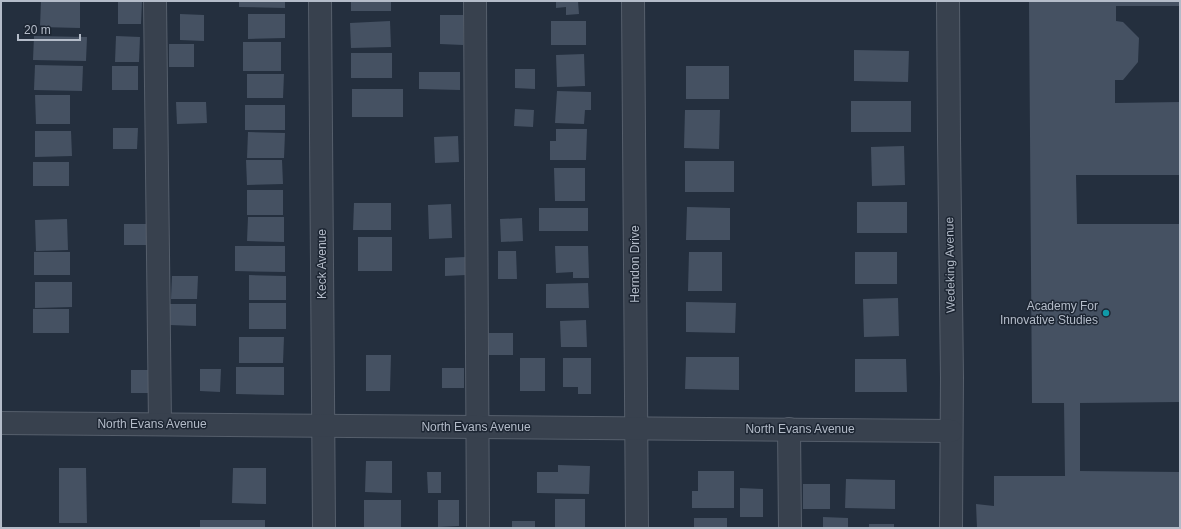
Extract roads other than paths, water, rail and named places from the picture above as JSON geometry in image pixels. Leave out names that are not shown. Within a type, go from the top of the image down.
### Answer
[{"type":"street","points":[[155,1],[160,424]]},
{"type":"street","name":"Keck Avenue","points":[[320,1],[324,528]]},
{"type":"street","points":[[475,1],[478,528]]},
{"type":"street","name":"Herndon Drive","points":[[633,1],[637,528]]},
{"type":"street","name":"Wedeking Avenue","points":[[948,1],[952,378],[951,528]]},
{"type":"street","name":"North Evans Avenue","points":[[1,423],[951,431]]},
{"type":"street","points":[[789,429],[790,528]]},
{"type":"place","name":"Academy For Innovative Studies","points":[[1106,313]]}]
